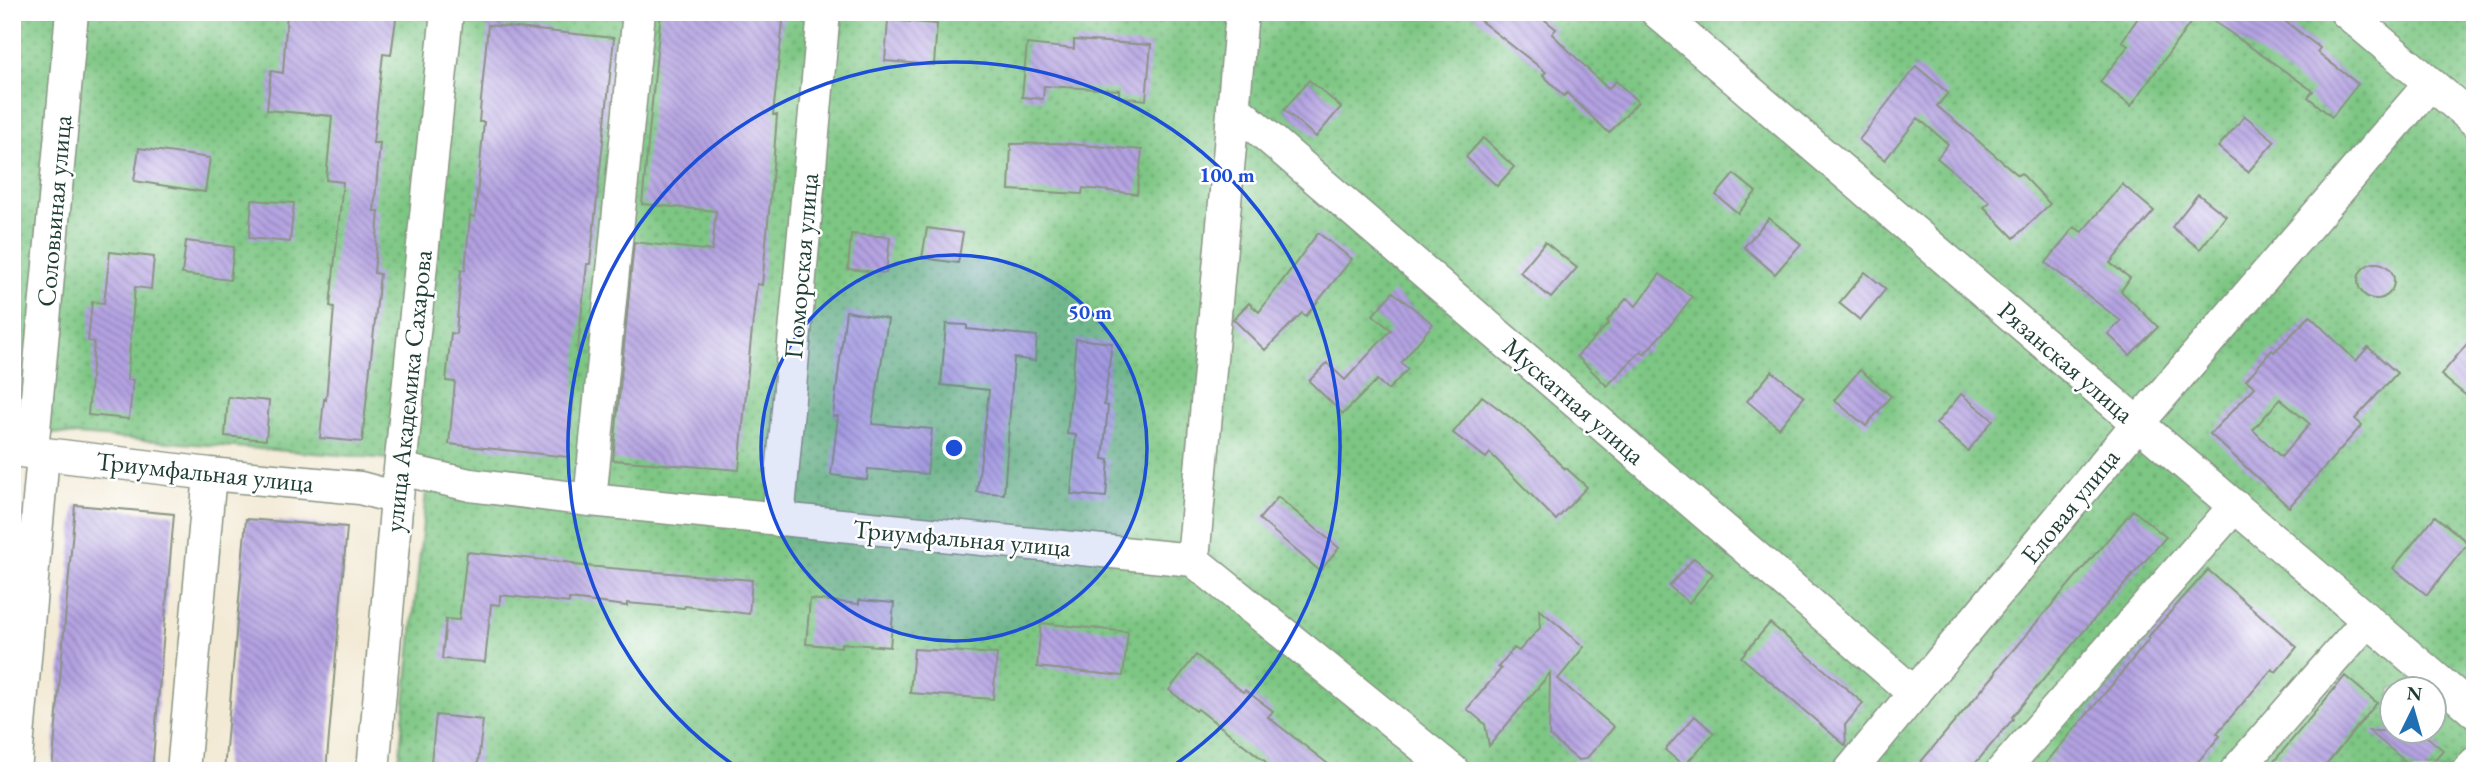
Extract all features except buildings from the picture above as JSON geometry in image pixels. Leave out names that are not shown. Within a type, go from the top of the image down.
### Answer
[{"type":"street","name":"Соловьиная улица","points":[[15,771],[29,452],[72,12]]},
{"type":"street","name":"улица Академика Сахарова","points":[[373,771],[447,12]]},
{"type":"street","points":[[590,500],[639,12]]},
{"type":"street","name":"Поморская улица","points":[[778,520],[824,12]]},
{"type":"street","points":[[1242,12],[1193,560],[1453,771]]},
{"type":"street","name":"Рязанская улица","points":[[1657,12],[2475,712]]},
{"type":"street","points":[[2346,12],[2475,121]]},
{"type":"street","name":"Еловая улица","points":[[1850,771],[2138,423],[2430,83]]},
{"type":"street","name":"Мускатная улица","points":[[1233,107],[1915,694]]},
{"type":"street","name":"Триумфальная улица","points":[[29,452],[211,474],[360,488],[399,483],[470,485],[778,520],[1193,560]]},
{"type":"street","points":[[183,771],[211,474]]},
{"type":"street","points":[[2002,771],[2235,506]]},
{"type":"street","points":[[2236,771],[2368,620]]},
{"type":"street","points":[[2468,771],[2475,763]]},
{"type":"green space","points":[[12,12],[2475,12],[2475,771],[398,771],[429,462],[12,430]]}]
